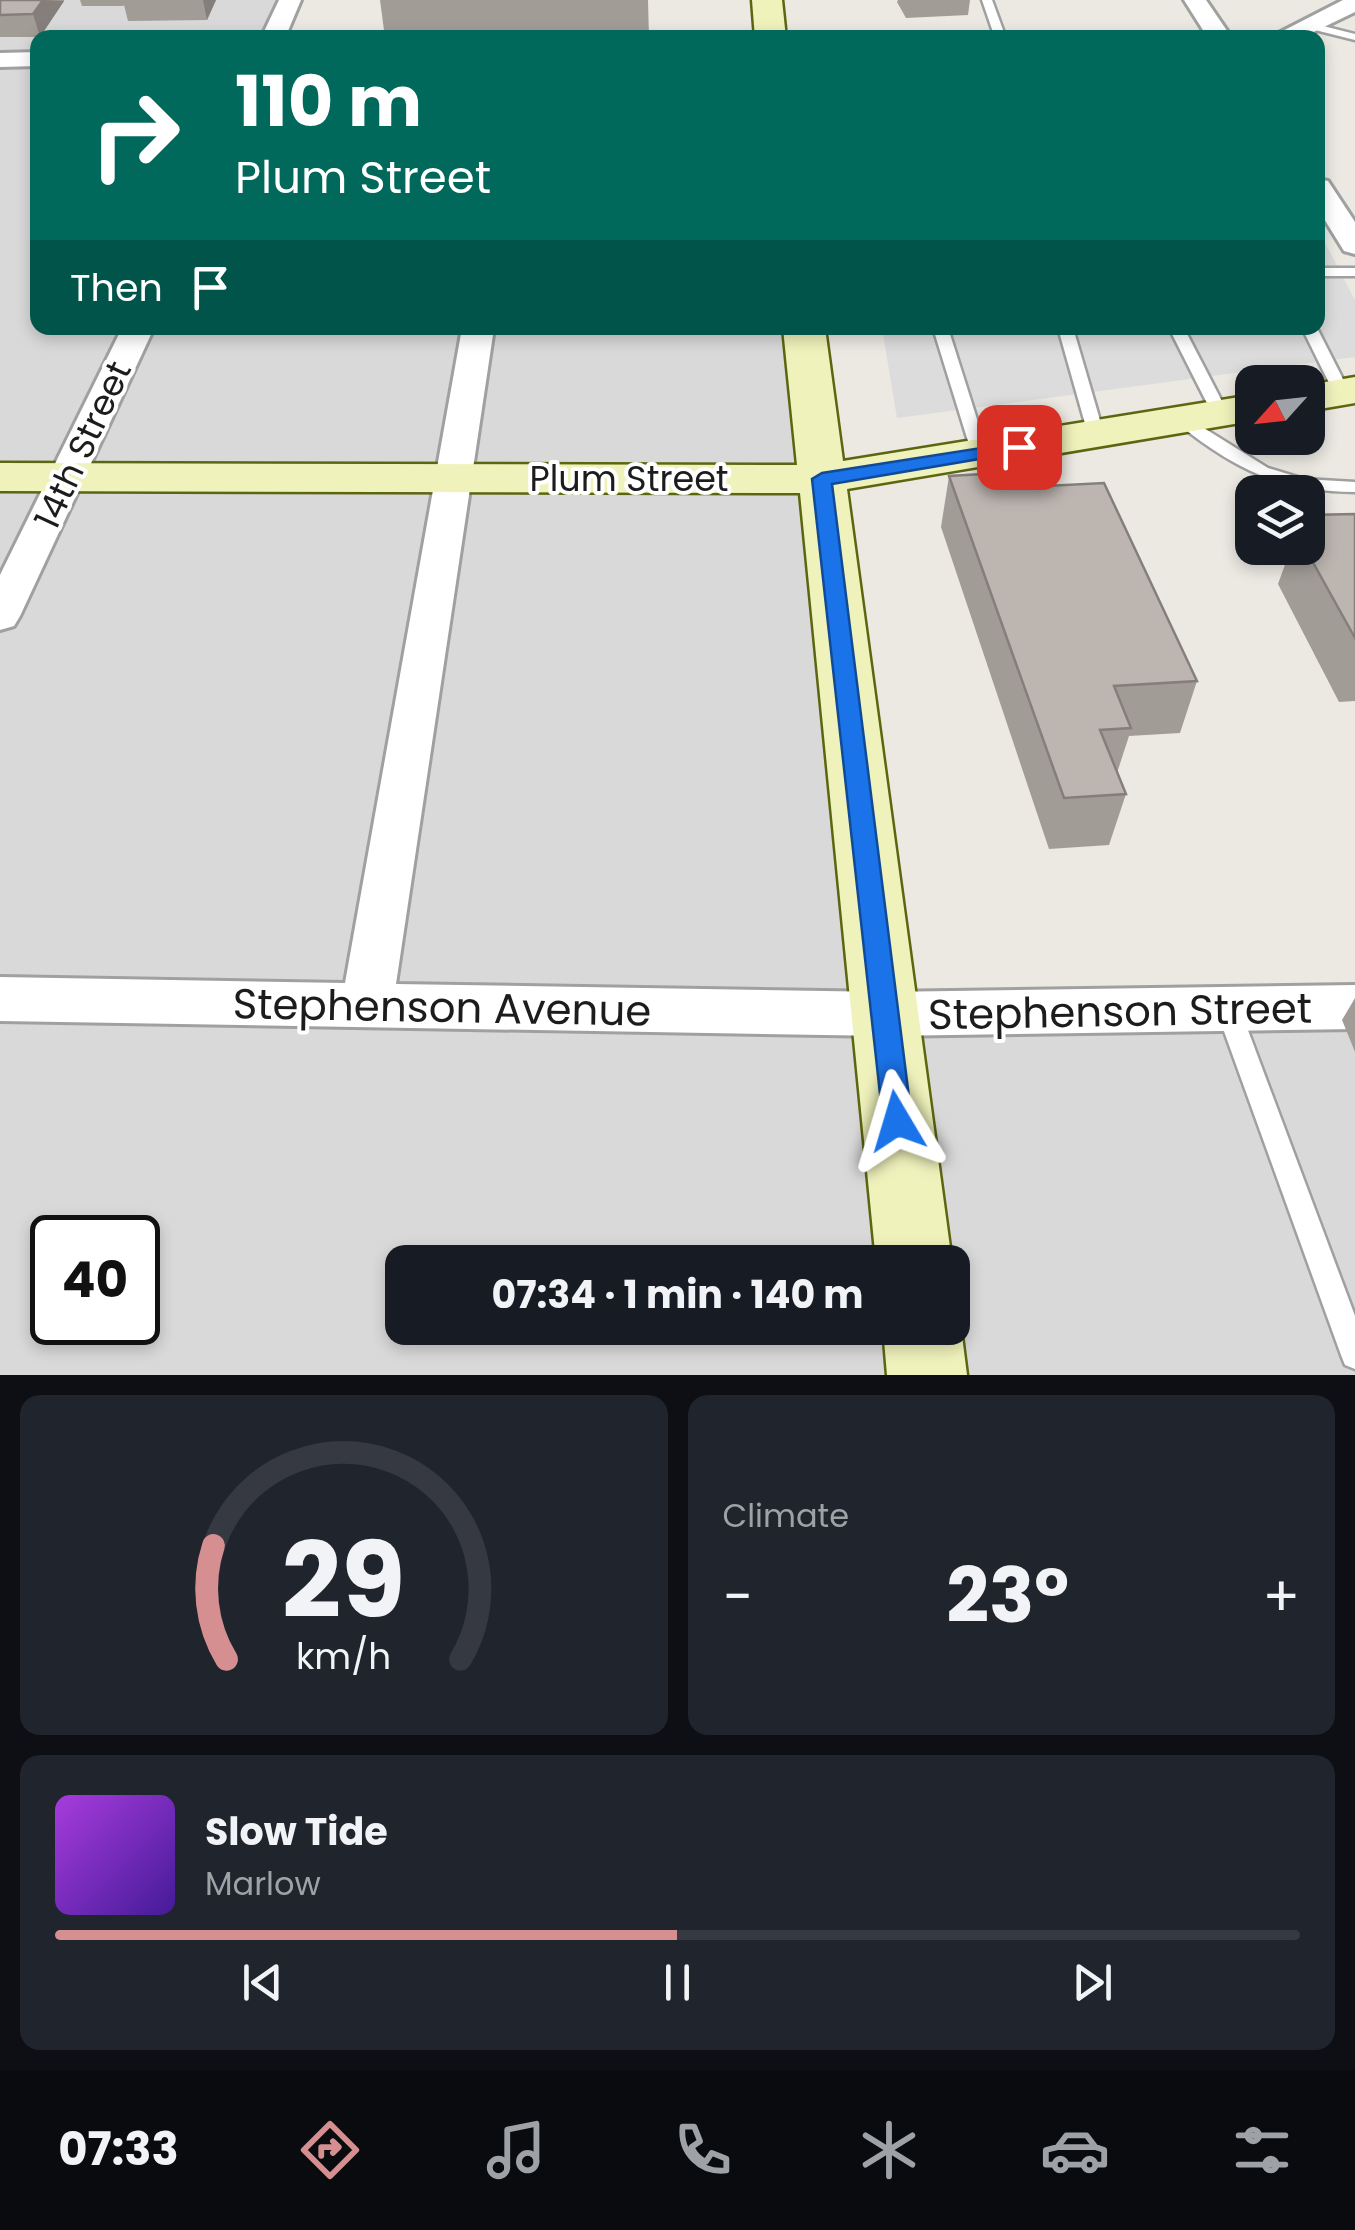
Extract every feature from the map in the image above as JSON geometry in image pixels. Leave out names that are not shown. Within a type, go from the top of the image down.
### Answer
[{"type":"street","points":[[277,30],[290,0]]},
{"type":"street","points":[[767,0],[769,30]]},
{"type":"street","points":[[1195,0],[1215,30]]},
{"type":"street","points":[[1298,30],[1355,4]]},
{"type":"street","points":[[0,60],[30,59]]},
{"type":"street","points":[[1325,199],[1355,245]]},
{"type":"street","name":"14th Street","points":[[0,616],[135,335]]},
{"type":"street","points":[[367,1005],[450,478],[477,335]]},
{"type":"street","points":[[805,335],[912,1245]]},
{"type":"street","name":"Plum Street","points":[[0,478],[822,479],[1219,414]]},
{"type":"street","name":"Stephenson Avenue","points":[[0,999],[885,1014]]},
{"type":"street","name":"Stephenson Street","points":[[885,1014],[1355,1007]]},
{"type":"street","points":[[924,1345],[927,1375]]},
{"type":"lane","points":[[987,0],[998,30]]},
{"type":"lane","points":[[1308,25],[1355,37]]},
{"type":"lane","points":[[1325,272],[1355,272]]},
{"type":"lane","points":[[942,335],[980,454]]},
{"type":"lane","points":[[1067,335],[1096,434]]},
{"type":"lane","points":[[1180,335],[1219,414],[1231,458],[1257,472],[1318,488],[1355,488]]},
{"type":"lane","points":[[1312,335],[1335,394]]},
{"type":"lane","points":[[1228,1009],[1355,1354]]},
{"type":"shaded area","points":[[0,0],[290,0],[276,30],[30,30],[30,335],[809,335],[885,1014],[1355,1007],[1355,1375],[0,1375]]},
{"type":"shaded area","points":[[1325,242],[1355,300],[1355,357],[1295,365],[1235,365],[1235,373],[897,418],[883,335],[1325,335]]},
{"type":"building","points":[[0,0],[43,0],[33,14],[0,15]]},
{"type":"building","points":[[1020,472],[1026,487],[1104,483],[1197,681],[1114,686],[1131,728],[1100,730],[1126,794],[1064,798],[949,476]]},
{"type":"building","points":[[1355,514],[1355,638],[1314,565],[1325,565],[1325,515]]},
{"type":"route","points":[[897,1121],[822,479],[1019,447]]}]
